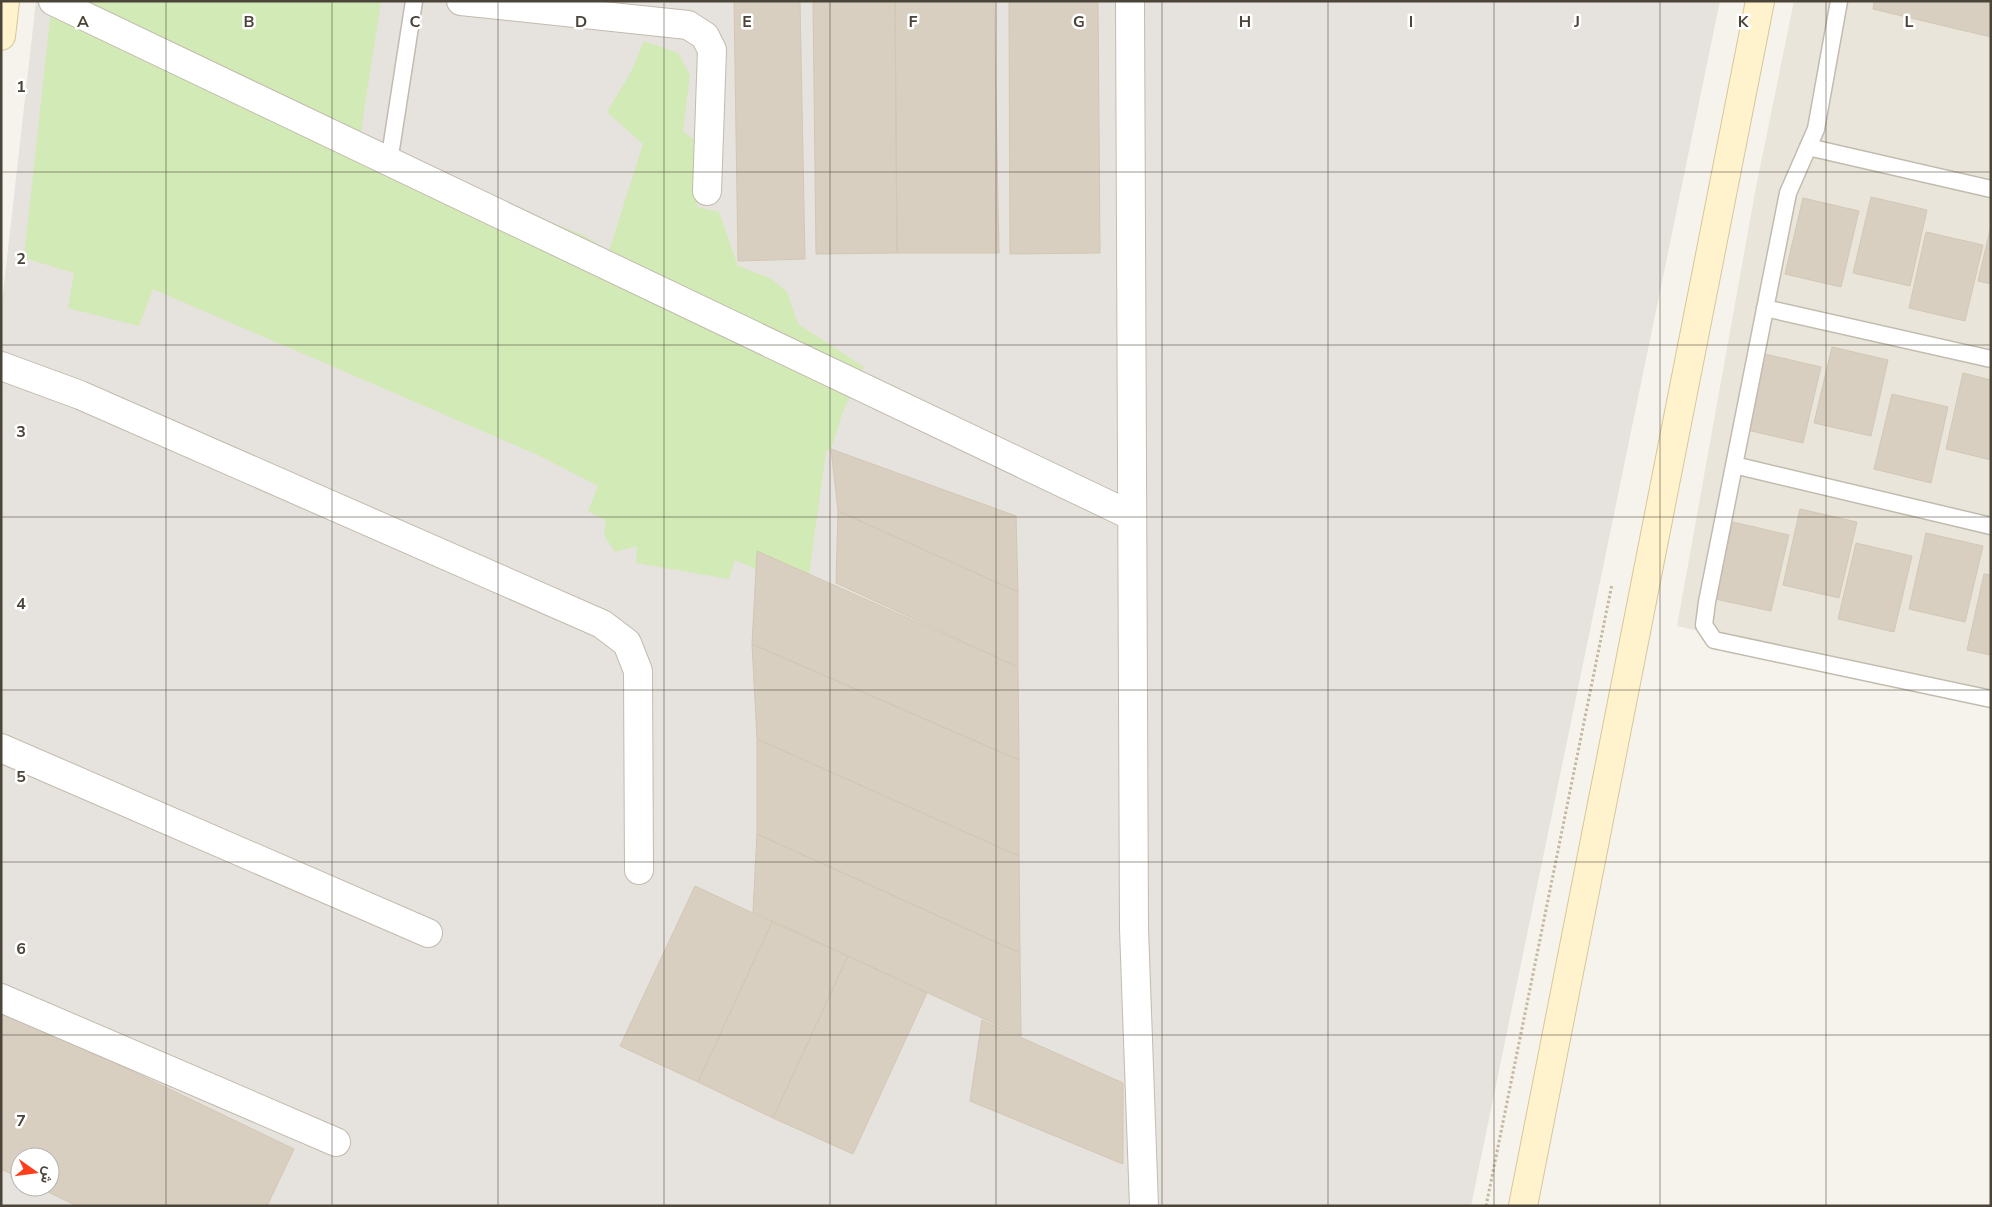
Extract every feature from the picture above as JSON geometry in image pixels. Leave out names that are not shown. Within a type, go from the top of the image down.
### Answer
[{"type":"street","points":[[1,36],[5,1]]},
{"type":"street","points":[[53,1],[1132,516]]},
{"type":"street","points":[[461,1],[688,25],[705,36],[712,50],[707,191]]},
{"type":"street","points":[[1130,1],[1134,929],[1144,1206]]},
{"type":"street","points":[[1523,1206],[1760,1]]},
{"type":"street","points":[[1,366],[80,395],[602,624],[627,643],[638,671],[639,870]]},
{"type":"street","points":[[1,748],[428,933]]},
{"type":"street","points":[[1,998],[336,1142]]},
{"type":"lane","points":[[389,162],[414,1]]},
{"type":"lane","points":[[1839,1],[1816,129],[1788,193],[1704,624],[1714,640],[1991,699]]},
{"type":"lane","points":[[1808,147],[1991,189]]},
{"type":"lane","points":[[1765,308],[1991,359]]},
{"type":"lane","points":[[1734,465],[1991,526]]},
{"type":"path","points":[[1486,1206],[1612,582]]},
{"type":"shaded area","points":[[36,1],[1720,1],[1471,1206],[1,1206],[1,311]]},
{"type":"shaded area","points":[[1794,1],[1991,1],[1991,701],[1677,626],[1756,187]]},
{"type":"green space","points":[[52,1],[381,1],[359,144],[583,235],[609,251],[643,144],[607,112],[631,72],[644,41],[678,53],[690,75],[683,131],[696,141],[697,207],[719,212],[738,266],[770,278],[787,292],[798,324],[864,367],[843,411],[831,449],[826,451],[807,590],[735,560],[729,579],[636,563],[637,546],[615,552],[604,535],[606,521],[588,511],[598,486],[540,456],[153,289],[139,326],[68,308],[74,273],[24,258]]},
{"type":"building","points":[[734,1],[800,1],[805,259],[738,261]]},
{"type":"building","points":[[813,1],[895,1],[897,253],[816,254]]},
{"type":"building","points":[[895,1],[994,1],[999,253],[897,253]]},
{"type":"building","points":[[1009,1],[1098,1],[1100,253],[1010,254]]},
{"type":"building","points":[[1874,1],[1991,1],[1991,37],[1873,9]]},
{"type":"building","points":[[1871,197],[1927,210],[1910,286],[1853,273]]},
{"type":"building","points":[[1803,198],[1859,211],[1841,287],[1785,274]]},
{"type":"building","points":[[1991,226],[1991,284],[1978,281]]},
{"type":"building","points":[[1926,232],[1983,245],[1965,321],[1909,308]]},
{"type":"building","points":[[1832,347],[1888,360],[1871,436],[1814,423]]},
{"type":"building","points":[[1765,354],[1821,367],[1803,443],[1747,430]]},
{"type":"building","points":[[1963,373],[1991,380],[1991,460],[1946,449]]},
{"type":"building","points":[[1892,394],[1948,407],[1931,483],[1874,469]]},
{"type":"building","points":[[831,449],[1016,516],[1018,592],[838,511]]},
{"type":"building","points":[[1800,509],[1857,522],[1839,598],[1783,585]]},
{"type":"building","points":[[838,511],[1018,592],[1018,667],[836,583]]},
{"type":"building","points":[[1733,522],[1789,535],[1771,611],[1715,599]]},
{"type":"building","points":[[1926,533],[1983,546],[1965,622],[1909,609]]},
{"type":"building","points":[[1856,543],[1912,556],[1894,632],[1838,619]]},
{"type":"building","points":[[757,551],[1018,667],[1019,760],[752,644]]},
{"type":"building","points":[[1984,574],[1991,575],[1991,655],[1967,650]]},
{"type":"building","points":[[752,644],[1019,760],[1019,856],[757,739]]},
{"type":"building","points":[[757,739],[1019,856],[1020,953],[757,834]]},
{"type":"building","points":[[757,834],[1020,953],[1021,1036],[753,912]]},
{"type":"building","points":[[695,886],[772,922],[698,1082],[620,1046]]},
{"type":"building","points":[[772,922],[848,956],[773,1118],[698,1082]]},
{"type":"building","points":[[848,956],[927,993],[853,1154],[773,1118]]},
{"type":"building","points":[[5,1010],[294,1149],[267,1206],[77,1206],[59,1197],[60,1147],[10,1147],[10,1173],[1,1169],[1,1018]]},
{"type":"building","points":[[982,1020],[1123,1083],[1123,1164],[970,1101]]}]
